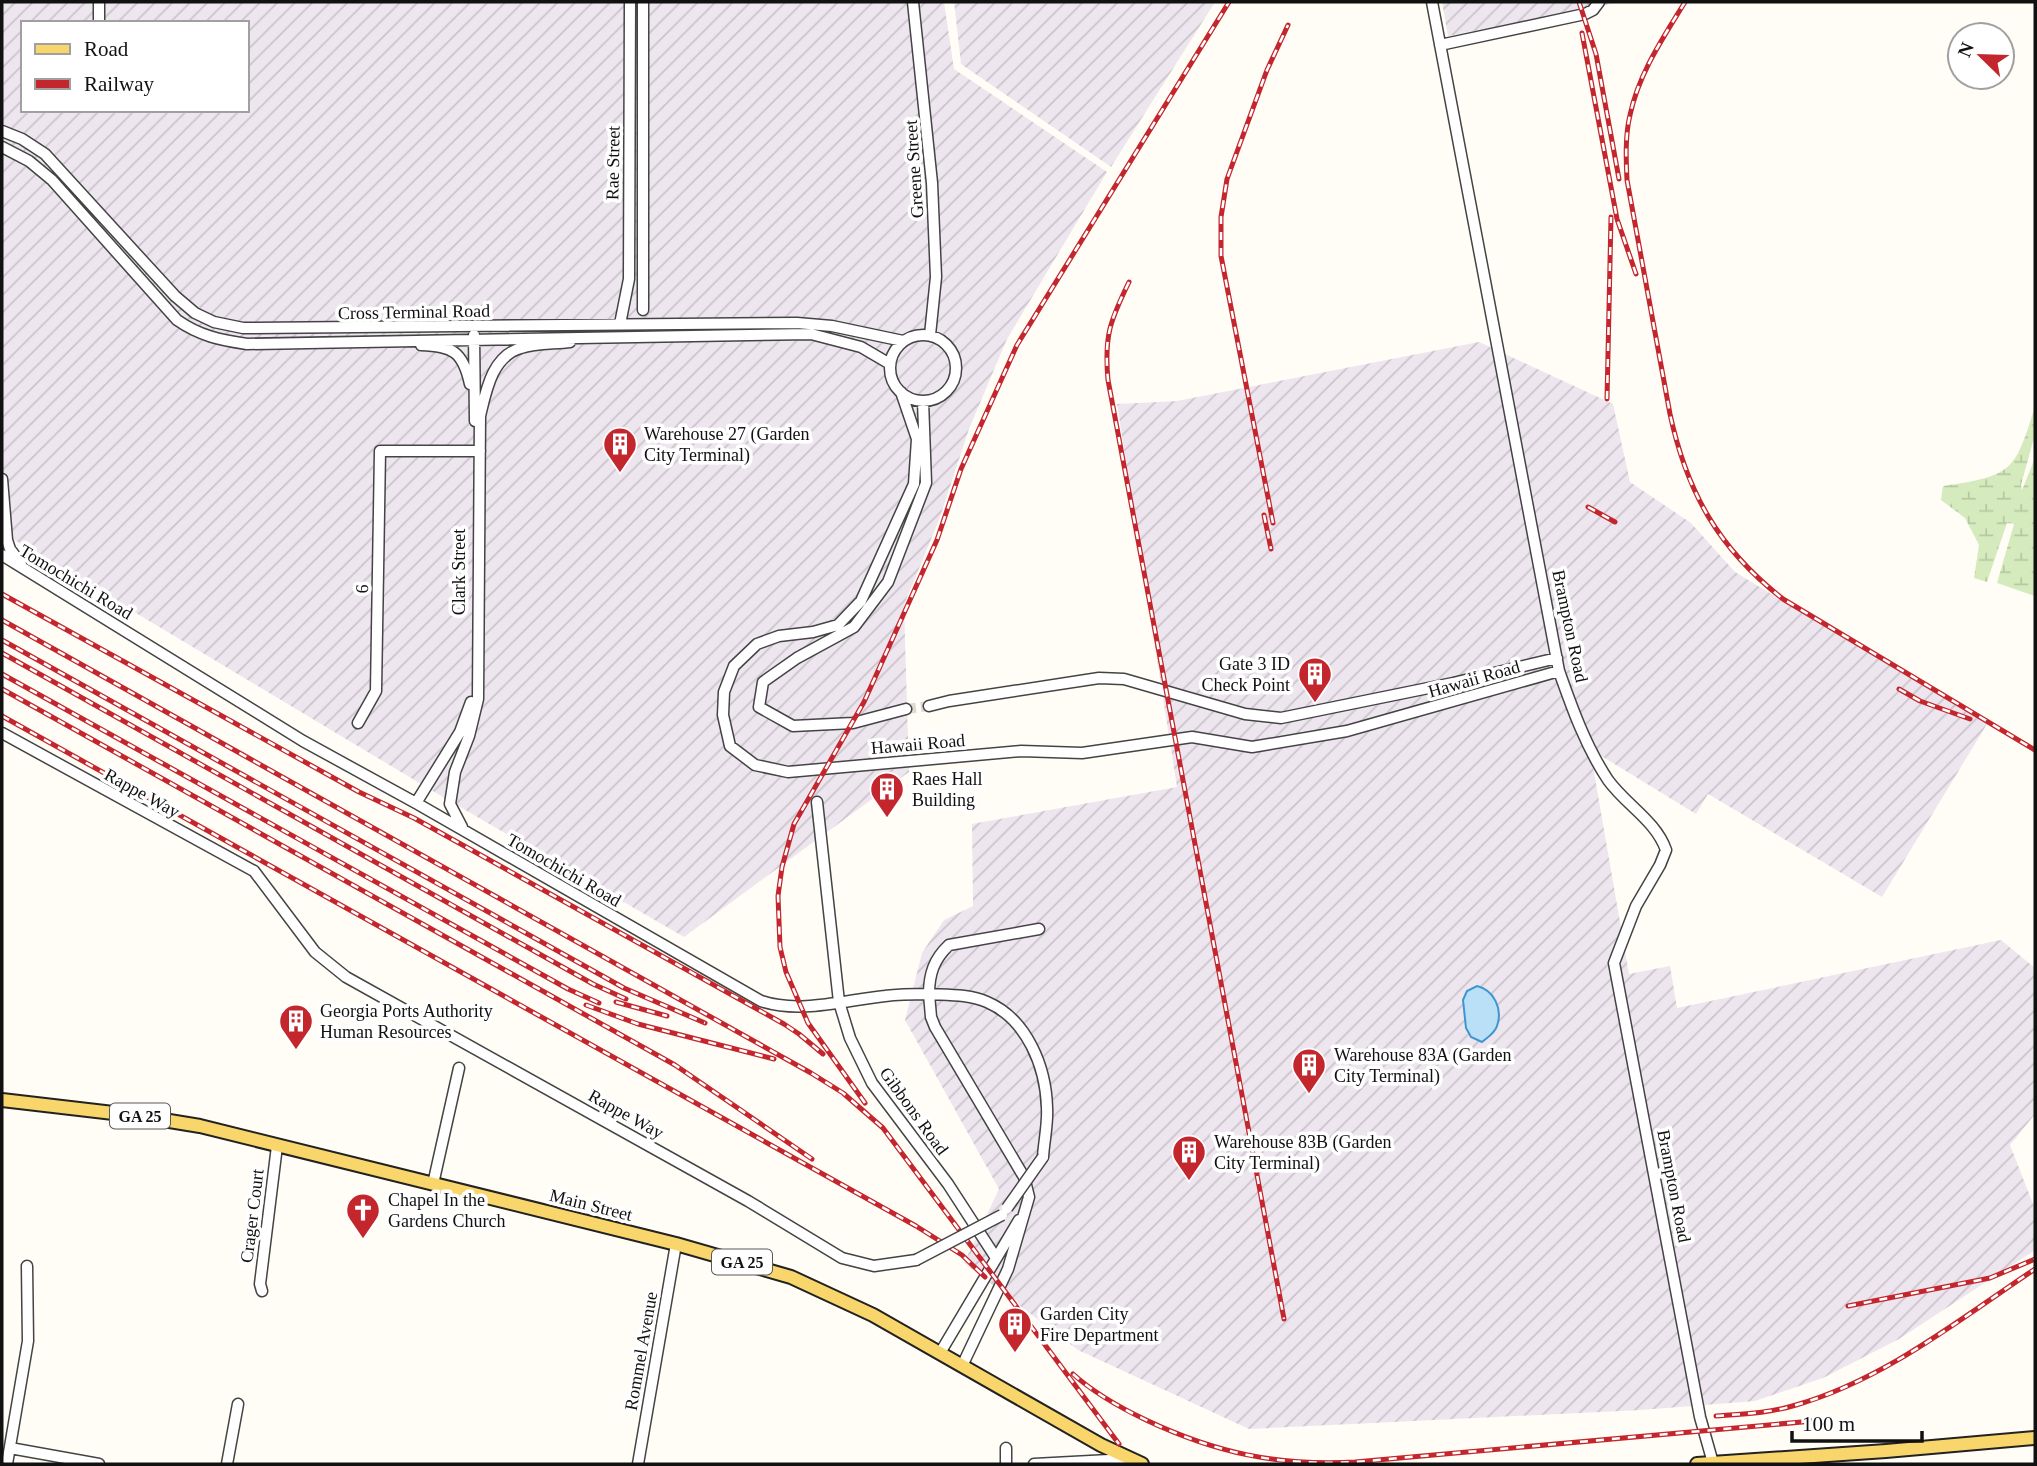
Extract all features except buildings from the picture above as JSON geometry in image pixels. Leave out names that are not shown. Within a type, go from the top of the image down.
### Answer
[{"type":"main road","name":"Main Street","points":[[2,1100],[172,1121],[764,1268],[813,1286],[873,1315],[1101,1445],[1136,1462]]},
{"type":"main road","points":[[1697,1464],[2035,1438]]},
{"type":"street","points":[[99,2],[99,21]]},
{"type":"street","name":"Rae Street","points":[[620,324],[629,279],[630,2]]},
{"type":"street","name":"Rae Street","points":[[643,2],[643,310]]},
{"type":"street","name":"Greene Street","points":[[914,2],[932,183],[936,277],[930,335]]},
{"type":"street","name":"Brampton Road","points":[[1432,2],[1559,671],[1595,758],[1610,782],[1661,836],[1666,850],[1636,906],[1614,963],[1700,1417],[1713,1464]]},
{"type":"street","points":[[1440,45],[1585,14],[1593,10],[1599,2]]},
{"type":"street","name":"Cross Terminal Road","points":[[2,131],[22,139],[45,154],[175,296],[195,313],[214,322],[243,328],[797,323],[832,326],[903,341]]},
{"type":"street","name":"Cross Terminal Road","points":[[2,147],[29,161],[52,180],[164,308],[193,331],[214,339],[247,344],[811,334],[861,347],[890,364]]},
{"type":"street","name":"Clark Street","points":[[464,831],[450,804],[455,772],[470,736],[478,699],[474,327]]},
{"type":"street","points":[[920,334],[930,335],[949,345],[957,365],[956,376],[944,394],[934,400],[914,400],[901,392],[892,380],[890,364],[895,349],[903,341],[920,334]]},
{"type":"street","name":"Clark Street","points":[[416,803],[460,732],[469,711],[472,692],[477,451],[486,389],[502,360],[520,348],[616,337]]},
{"type":"street","points":[[376,340],[389,345],[433,345],[451,349],[462,358],[468,371],[475,404]]},
{"type":"street","name":"Hawaii Road","points":[[901,392],[916,439],[914,484],[861,601],[838,625],[813,632],[779,636],[757,644],[734,666],[724,692],[723,715],[730,746],[755,765],[788,772],[1021,751],[1082,753],[1192,737],[1251,747],[1347,732],[1559,671]]},
{"type":"street","name":"Hawaii Road","points":[[906,709],[853,723],[793,726],[759,707],[763,682],[797,658],[855,627],[888,582],[926,482],[923,401]]},
{"type":"street","name":"6","points":[[358,723],[376,691],[380,451],[477,451]]},
{"type":"street","points":[[2,479],[7,540],[23,568]]},
{"type":"street","points":[[2,514],[3,499]]},
{"type":"street","name":"Tomochichi Road","points":[[2,555],[303,741],[761,1001],[793,1006],[887,995],[929,994]]},
{"type":"street","name":"Hawaii Road","points":[[929,706],[1098,678],[1124,679],[1245,714],[1281,718],[1453,683],[1556,658]]},
{"type":"street","name":"Rappe Way","points":[[2,733],[254,871],[315,952],[346,977],[748,1201],[842,1258],[874,1266],[916,1260],[1005,1212],[1043,1157],[1047,1108],[1038,1058],[1019,1024],[988,1002],[963,995],[929,994]]},
{"type":"street","name":"Gibbons Road","points":[[817,802],[839,1002],[850,1038],[872,1083],[948,1184],[996,1258]]},
{"type":"street","points":[[962,1366],[1008,1269],[1029,1197],[1024,1177],[935,1027],[929,979],[933,964],[949,945],[1040,929]]},
{"type":"street","points":[[433,1184],[459,1068]]},
{"type":"street","name":"Crager Court","points":[[262,1291],[260,1284],[276,1146]]},
{"type":"street","points":[[940,1353],[1027,1207]]},
{"type":"street","name":"Rommel Avenue","points":[[638,1464],[676,1244]]},
{"type":"street","points":[[7,1464],[28,1341],[27,1266]]},
{"type":"street","points":[[227,1464],[238,1404]]},
{"type":"street","points":[[1101,1445],[1110,1462]]},
{"type":"street","points":[[10,1447],[99,1464]]},
{"type":"street","points":[[1006,1448],[1006,1464]]},
{"type":"street","name":"Main Street","points":[[1034,1464],[1136,1462]]},
{"type":"shaded area","points":[[2,2],[944,2],[954,69],[1107,172],[1007,339],[969,429],[939,520],[904,605],[909,772],[684,937],[431,790],[6,535],[2,467]]},
{"type":"shaded area","points":[[954,2],[1215,2],[1111,167],[961,64]]},
{"type":"shaded area","points":[[1442,2],[1621,2],[1448,36]]},
{"type":"shaded area","points":[[1479,342],[1613,404],[1630,482],[1691,523],[1735,572],[1987,724],[1882,897],[1708,794],[1696,814],[1590,749],[1629,974],[1670,966],[1677,1008],[2001,940],[2035,968],[2035,1114],[2010,1145],[2035,1209],[2035,1250],[1899,1339],[1823,1378],[1755,1401],[1641,1410],[1249,1429],[1078,1350],[964,1263],[999,1189],[905,1020],[922,953],[944,920],[973,906],[972,824],[1177,787],[1117,404],[1177,401]]},
{"type":"green space","points":[[2035,406],[2035,434],[2021,485],[2022,490],[2035,458],[2035,596],[1997,583],[2014,524],[2007,523],[1987,582],[1974,578],[1979,545],[1965,518],[1941,500],[1943,486],[1984,478],[2008,467],[2022,445]]},
{"type":"water","points":[[1477,986],[1492,996],[1499,1013],[1496,1028],[1482,1042],[1471,1037],[1466,1028],[1463,1000],[1467,991]]},
{"type":"tunnel","points":[[906,709],[929,706]]},
{"type":"railway","points":[[865,1103],[808,1023],[786,972],[780,947],[778,896],[782,867],[794,824],[864,702],[937,540],[961,469],[1017,345],[1229,2]]},
{"type":"railway","points":[[1579,2],[1596,54],[1619,179]]},
{"type":"railway","points":[[1685,2],[1639,85],[1628,123],[1626,164],[1670,414],[1677,443],[1696,494],[1709,517],[1741,560],[1783,599],[2035,750]]},
{"type":"railway","points":[[1273,523],[1221,256],[1221,217],[1227,179],[1267,70],[1288,25]]},
{"type":"railway","points":[[1582,33],[1617,219],[1636,274]]},
{"type":"railway","points":[[1607,399],[1611,217]]},
{"type":"railway","points":[[1129,282],[1110,329],[1108,380],[1284,1319]]},
{"type":"railway","points":[[1588,507],[1615,522]]},
{"type":"railway","points":[[1264,515],[1271,549]]},
{"type":"railway","points":[[2,594],[359,792],[414,818],[784,1024],[823,1054]]},
{"type":"railway","points":[[2,620],[843,1093],[883,1128],[1119,1444]]},
{"type":"railway","points":[[2,640],[624,988],[705,1023]]},
{"type":"railway","points":[[2,653],[593,984],[626,999]]},
{"type":"railway","points":[[2,674],[568,989],[599,1003]]},
{"type":"railway","points":[[2,689],[675,1065],[812,1159]]},
{"type":"railway","points":[[1899,689],[1920,701],[1970,719]]},
{"type":"railway","points":[[2,716],[916,1226],[962,1255],[985,1277]]},
{"type":"railway","points":[[616,1002],[667,1016]]},
{"type":"railway","points":[[586,1005],[638,1024],[774,1059]]},
{"type":"railway","points":[[1848,1306],[1990,1278],[2035,1259]]},
{"type":"railway","points":[[1716,1416],[1786,1408],[1860,1380],[1950,1327],[2035,1269]]},
{"type":"railway","points":[[1073,1374],[1117,1405],[1197,1441],[1248,1455],[1299,1462],[1355,1462],[1824,1420]]},
{"type":"place","name":"Warehouse 27 (Garden City Terminal)","points":[[620,474]]},
{"type":"place","name":"Gate 3 ID Check Point","points":[[1315,704]]},
{"type":"place","name":"Raes Hall Building","points":[[887,819]]},
{"type":"place","name":"Georgia Ports Authority Human Resources","points":[[296,1051]]},
{"type":"place","name":"Warehouse 83A (Garden City Terminal)","points":[[1309,1095]]},
{"type":"place","name":"Warehouse 83B (Garden City Terminal)","points":[[1189,1182]]},
{"type":"place","name":"Chapel In the Gardens Church","points":[[363,1240]]},
{"type":"place","name":"Garden City Fire Department","points":[[1015,1354]]}]
